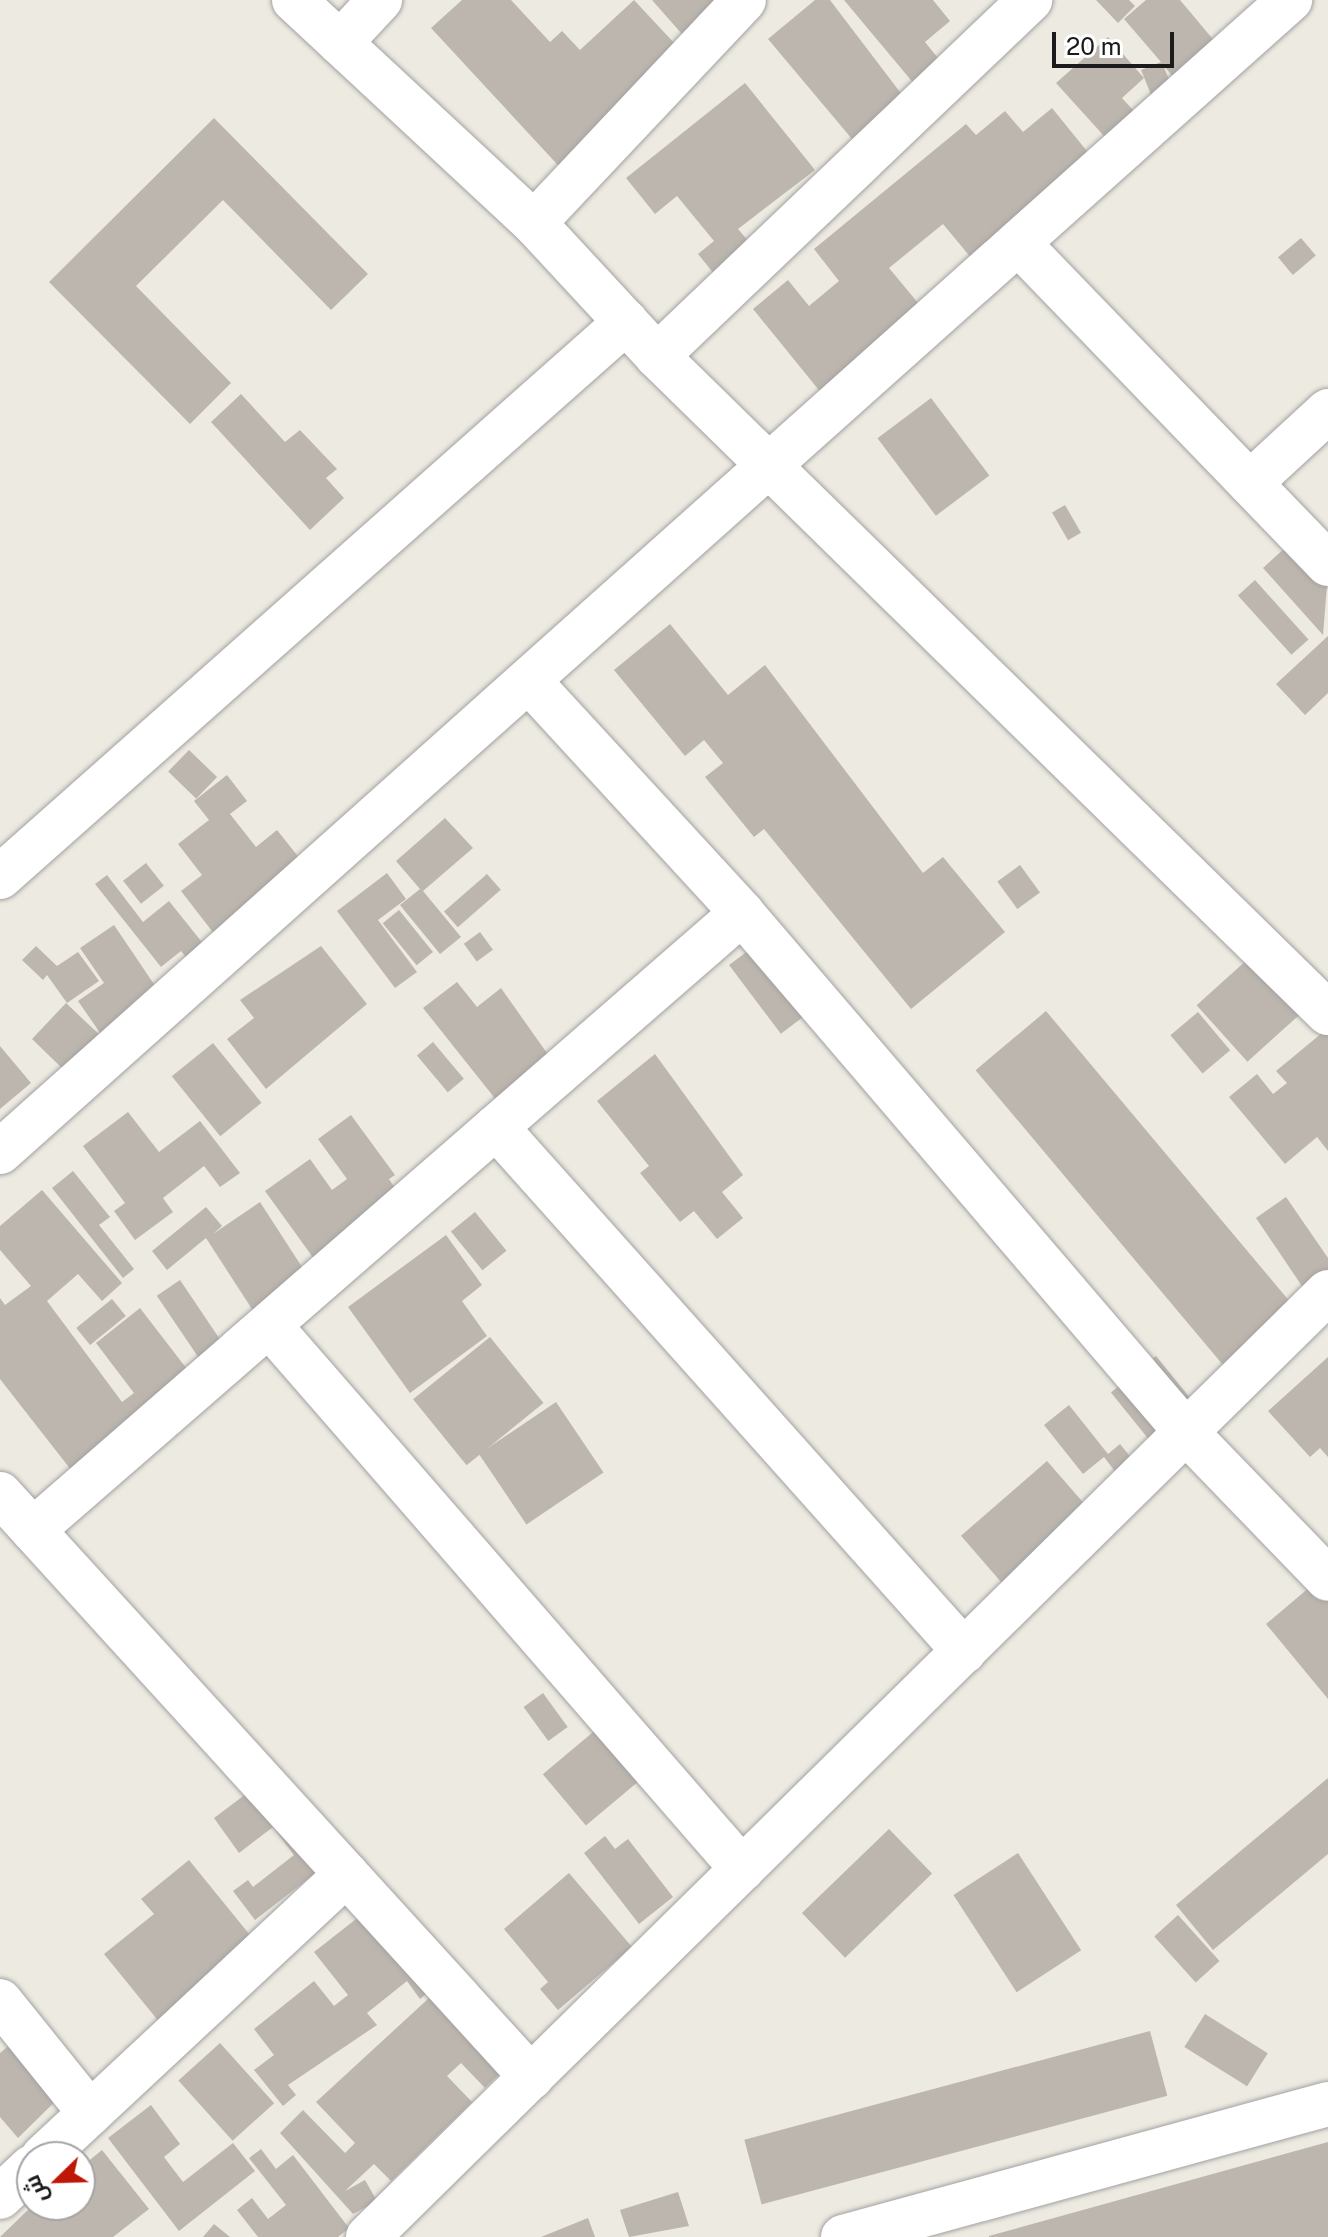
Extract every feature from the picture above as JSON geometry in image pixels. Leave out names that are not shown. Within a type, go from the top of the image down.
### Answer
[{"type":"street","points":[[294,0],[534,223],[657,356],[773,464],[1328,1013]]},
{"type":"street","points":[[340,43],[380,0]]},
{"type":"street","points":[[534,223],[744,0]]},
{"type":"street","points":[[657,356],[1030,0]]},
{"type":"street","points":[[0,1152],[1290,0]]},
{"type":"street","points":[[1019,244],[1328,564]]},
{"type":"street","points":[[0,877],[626,322]]},
{"type":"street","points":[[1250,483],[1328,411]]},
{"type":"street","points":[[529,681],[742,913],[1186,1432],[1328,1579]]},
{"type":"street","points":[[33,1530],[742,913]]},
{"type":"street","points":[[496,1127],[964,1651]]},
{"type":"street","points":[[368,2237],[1328,1292]]},
{"type":"street","points":[[269,1325],[742,1869]]},
{"type":"street","points":[[0,1494],[531,2077]]},
{"type":"street","points":[[60,2141],[346,1874]]},
{"type":"street","points":[[0,2001],[90,2113]]},
{"type":"street","points":[[843,2237],[1328,2104]]},
{"type":"street","points":[[0,2197],[16,2182]]},
{"type":"building","points":[[462,0],[511,0],[550,42],[562,31],[580,50],[634,0],[690,60],[568,176],[431,28]]},
{"type":"building","points":[[652,0],[741,0],[696,50]]},
{"type":"building","points":[[815,0],[830,0],[903,96],[852,139],[768,39]]},
{"type":"building","points":[[844,0],[933,0],[950,21],[925,42],[942,63],[915,85]]},
{"type":"building","points":[[1096,0],[1129,0],[1135,6],[1118,23]]},
{"type":"building","points":[[1146,0],[1180,0],[1222,50],[1181,86],[1163,65],[1173,89],[1152,97],[1141,70],[1161,62],[1124,19]]},
{"type":"building","points":[[1108,37],[1144,78],[1122,98],[1143,121],[1114,147],[1056,83]]},
{"type":"building","points":[[745,83],[815,170],[738,229],[756,250],[719,280],[698,254],[714,241],[677,196],[655,214],[626,178]]},
{"type":"building","points":[[1052,108],[1095,161],[987,277],[943,224],[889,268],[933,321],[831,405],[753,309],[788,280],[809,306],[839,281],[814,249],[966,124],[976,135],[1005,111],[1023,132]]},
{"type":"building","points":[[214,118],[368,274],[331,310],[223,200],[136,286],[231,383],[190,424],[49,282]]},
{"type":"building","points":[[1301,238],[1316,256],[1293,275],[1278,257]]},
{"type":"building","points":[[241,394],[285,442],[300,430],[337,469],[326,478],[344,498],[310,530],[211,422]]},
{"type":"building","points":[[931,398],[989,475],[936,516],[877,438]]},
{"type":"building","points":[[1065,505],[1081,533],[1068,540],[1052,512]]},
{"type":"building","points":[[1297,537],[1328,573],[1323,635],[1263,568]]},
{"type":"building","points":[[1255,580],[1309,639],[1291,655],[1238,595]]},
{"type":"building","points":[[670,624],[728,695],[765,665],[923,873],[943,857],[1005,932],[911,1009],[764,829],[754,837],[705,777],[723,763],[704,740],[685,756],[614,670]]},
{"type":"building","points":[[1328,636],[1328,693],[1305,715],[1276,684]]},
{"type":"building","points":[[189,750],[217,777],[196,799],[168,772]]},
{"type":"building","points":[[227,775],[247,801],[230,814],[256,847],[277,830],[312,874],[222,944],[181,891],[202,875],[178,844],[209,820],[194,801]]},
{"type":"building","points":[[445,818],[473,848],[423,891],[461,937],[440,954],[400,905],[420,889],[396,861]]},
{"type":"building","points":[[146,863],[164,886],[141,904],[123,881]]},
{"type":"building","points":[[1020,865],[1040,893],[1017,909],[997,881]]},
{"type":"building","points":[[387,873],[406,899],[378,920],[417,972],[395,988],[337,911]]},
{"type":"building","points":[[487,874],[501,890],[458,927],[444,911]]},
{"type":"building","points":[[107,875],[143,922],[169,901],[213,956],[196,969],[181,951],[161,967],[95,884]]},
{"type":"building","points":[[399,910],[433,952],[417,965],[383,923]]},
{"type":"building","points":[[114,925],[162,996],[142,1010],[149,1021],[112,1047],[95,1070],[79,1055],[64,1070],[32,1039],[66,1003],[105,1040],[78,1001],[104,983],[80,948]]},
{"type":"building","points":[[480,932],[493,950],[477,962],[464,944]]},
{"type":"building","points":[[769,935],[821,1004],[781,1034],[729,965]]},
{"type":"building","points":[[36,946],[57,966],[78,952],[99,981],[67,1003],[47,975],[43,980],[22,960]]},
{"type":"building","points":[[321,946],[367,1004],[266,1089],[227,1039],[254,1018],[240,1000]]},
{"type":"building","points":[[1259,949],[1310,1005],[1247,1062],[1197,1005]]},
{"type":"building","points":[[457,982],[477,1007],[501,988],[554,1063],[501,1106],[423,1008]]},
{"type":"building","points":[[1046,1011],[1295,1307],[1224,1367],[976,1070]]},
{"type":"building","points":[[1198,1012],[1230,1050],[1203,1073],[1170,1035]]},
{"type":"building","points":[[1328,1028],[1328,1151],[1317,1137],[1285,1164],[1229,1097],[1257,1074],[1273,1094],[1287,1083],[1276,1071]]},
{"type":"building","points":[[433,1042],[464,1079],[448,1092],[417,1055]]},
{"type":"building","points":[[213,1043],[261,1103],[220,1136],[172,1076]]},
{"type":"building","points":[[0,1046],[31,1083],[0,1109]]},
{"type":"building","points":[[655,1054],[743,1175],[722,1192],[743,1218],[717,1239],[694,1211],[680,1222],[640,1173],[649,1166],[597,1101]]},
{"type":"building","points":[[128,1112],[159,1152],[200,1121],[240,1173],[220,1187],[204,1166],[163,1198],[173,1212],[135,1240],[114,1211],[125,1203],[83,1146]]},
{"type":"building","points":[[351,1115],[395,1175],[389,1179],[400,1196],[317,1263],[265,1191],[310,1159],[332,1190],[347,1179],[318,1139]]},
{"type":"building","points":[[73,1171],[110,1217],[99,1225],[134,1269],[123,1278],[52,1188]]},
{"type":"building","points":[[42,1190],[122,1283],[102,1301],[78,1274],[47,1301],[122,1402],[134,1393],[96,1343],[140,1308],[200,1386],[82,1484],[0,1379],[0,1298],[5,1305],[31,1286],[0,1250],[0,1226]]},
{"type":"building","points":[[1286,1197],[1328,1258],[1328,1277],[1306,1292],[1256,1218]]},
{"type":"building","points":[[260,1202],[313,1284],[259,1320],[206,1238],[167,1270],[152,1251],[206,1207],[222,1226],[213,1234]]},
{"type":"building","points":[[475,1212],[506,1251],[482,1270],[451,1232]]},
{"type":"building","points":[[446,1235],[482,1285],[462,1301],[487,1336],[410,1393],[348,1307]]},
{"type":"building","points":[[180,1280],[229,1352],[205,1368],[157,1296]]},
{"type":"building","points":[[112,1299],[126,1316],[90,1345],[76,1328]]},
{"type":"building","points":[[490,1337],[543,1403],[467,1465],[413,1399]]},
{"type":"building","points":[[1156,1356],[1201,1411],[1156,1448],[1111,1393]]},
{"type":"building","points":[[1328,1357],[1328,1457],[1320,1448],[1310,1457],[1268,1411]]},
{"type":"building","points":[[556,1402],[604,1472],[526,1524],[479,1454]]},
{"type":"building","points":[[1069,1405],[1108,1454],[1120,1444],[1137,1465],[1120,1478],[1104,1457],[1083,1474],[1044,1425]]},
{"type":"building","points":[[1047,1461],[1096,1517],[1010,1592],[961,1536]]},
{"type":"building","points":[[1317,1581],[1328,1595],[1328,1699],[1266,1624]]},
{"type":"building","points":[[543,1693],[568,1727],[548,1741],[524,1707]]},
{"type":"building","points":[[611,1717],[654,1768],[586,1826],[543,1774]]},
{"type":"building","points":[[1328,1778],[1328,1854],[1213,1950],[1176,1905]]},
{"type":"building","points":[[258,1785],[322,1868],[255,1920],[233,1891],[248,1880],[253,1887],[294,1855],[273,1827],[239,1853],[214,1818]]},
{"type":"building","points":[[889,1829],[932,1874],[845,1958],[802,1913]]},
{"type":"building","points":[[605,1836],[615,1849],[628,1839],[673,1897],[639,1924],[584,1853]]},
{"type":"building","points":[[1018,1853],[1081,1950],[1017,1992],[953,1895]]},
{"type":"building","points":[[189,1860],[258,1945],[160,2023],[104,1954],[154,1914],[141,1899]]},
{"type":"building","points":[[569,1873],[632,1947],[558,2010],[540,1989],[548,1982],[504,1929]]},
{"type":"building","points":[[379,1901],[441,1982],[420,1999],[407,1981],[367,2013],[377,2025],[288,2085],[296,2095],[283,2106],[254,2070],[274,2055],[254,2029],[314,1981],[334,2006],[348,1995],[314,1952]]},
{"type":"building","points":[[1178,1915],[1219,1961],[1196,1982],[1154,1936]]},
{"type":"building","points":[[441,1987],[523,2050],[485,2088],[461,2063],[447,2076],[472,2102],[391,2181],[374,2164],[345,2191],[365,2180],[377,2201],[353,2214],[280,2133],[303,2110],[345,2153],[355,2143],[316,2102]]},
{"type":"building","points":[[1205,2014],[1268,2053],[1247,2086],[1184,2047]]},
{"type":"building","points":[[32,2026],[77,2080],[18,2138],[0,2117],[0,2053]]},
{"type":"building","points":[[1150,2031],[1167,2096],[762,2204],[744,2140]]},
{"type":"building","points":[[220,2043],[274,2103],[233,2141],[178,2080]]},
{"type":"building","points":[[151,2105],[180,2144],[164,2157],[183,2182],[233,2143],[255,2171],[179,2231],[108,2138]]},
{"type":"building","points":[[1328,2142],[1328,2237],[989,2237],[989,2236]]},
{"type":"building","points":[[261,2149],[276,2169],[293,2155],[349,2228],[338,2237],[258,2237],[237,2210],[252,2198],[268,2219],[286,2205],[249,2158]]},
{"type":"building","points":[[102,2150],[149,2209],[113,2237],[0,2237],[16,2221],[96,2221],[96,2155]]},
{"type":"building","points":[[678,2192],[689,2226],[629,2237],[620,2210]]},
{"type":"building","points":[[588,2218],[595,2237],[541,2237]]},
{"type":"building","points":[[214,2224],[230,2237],[203,2237]]}]
